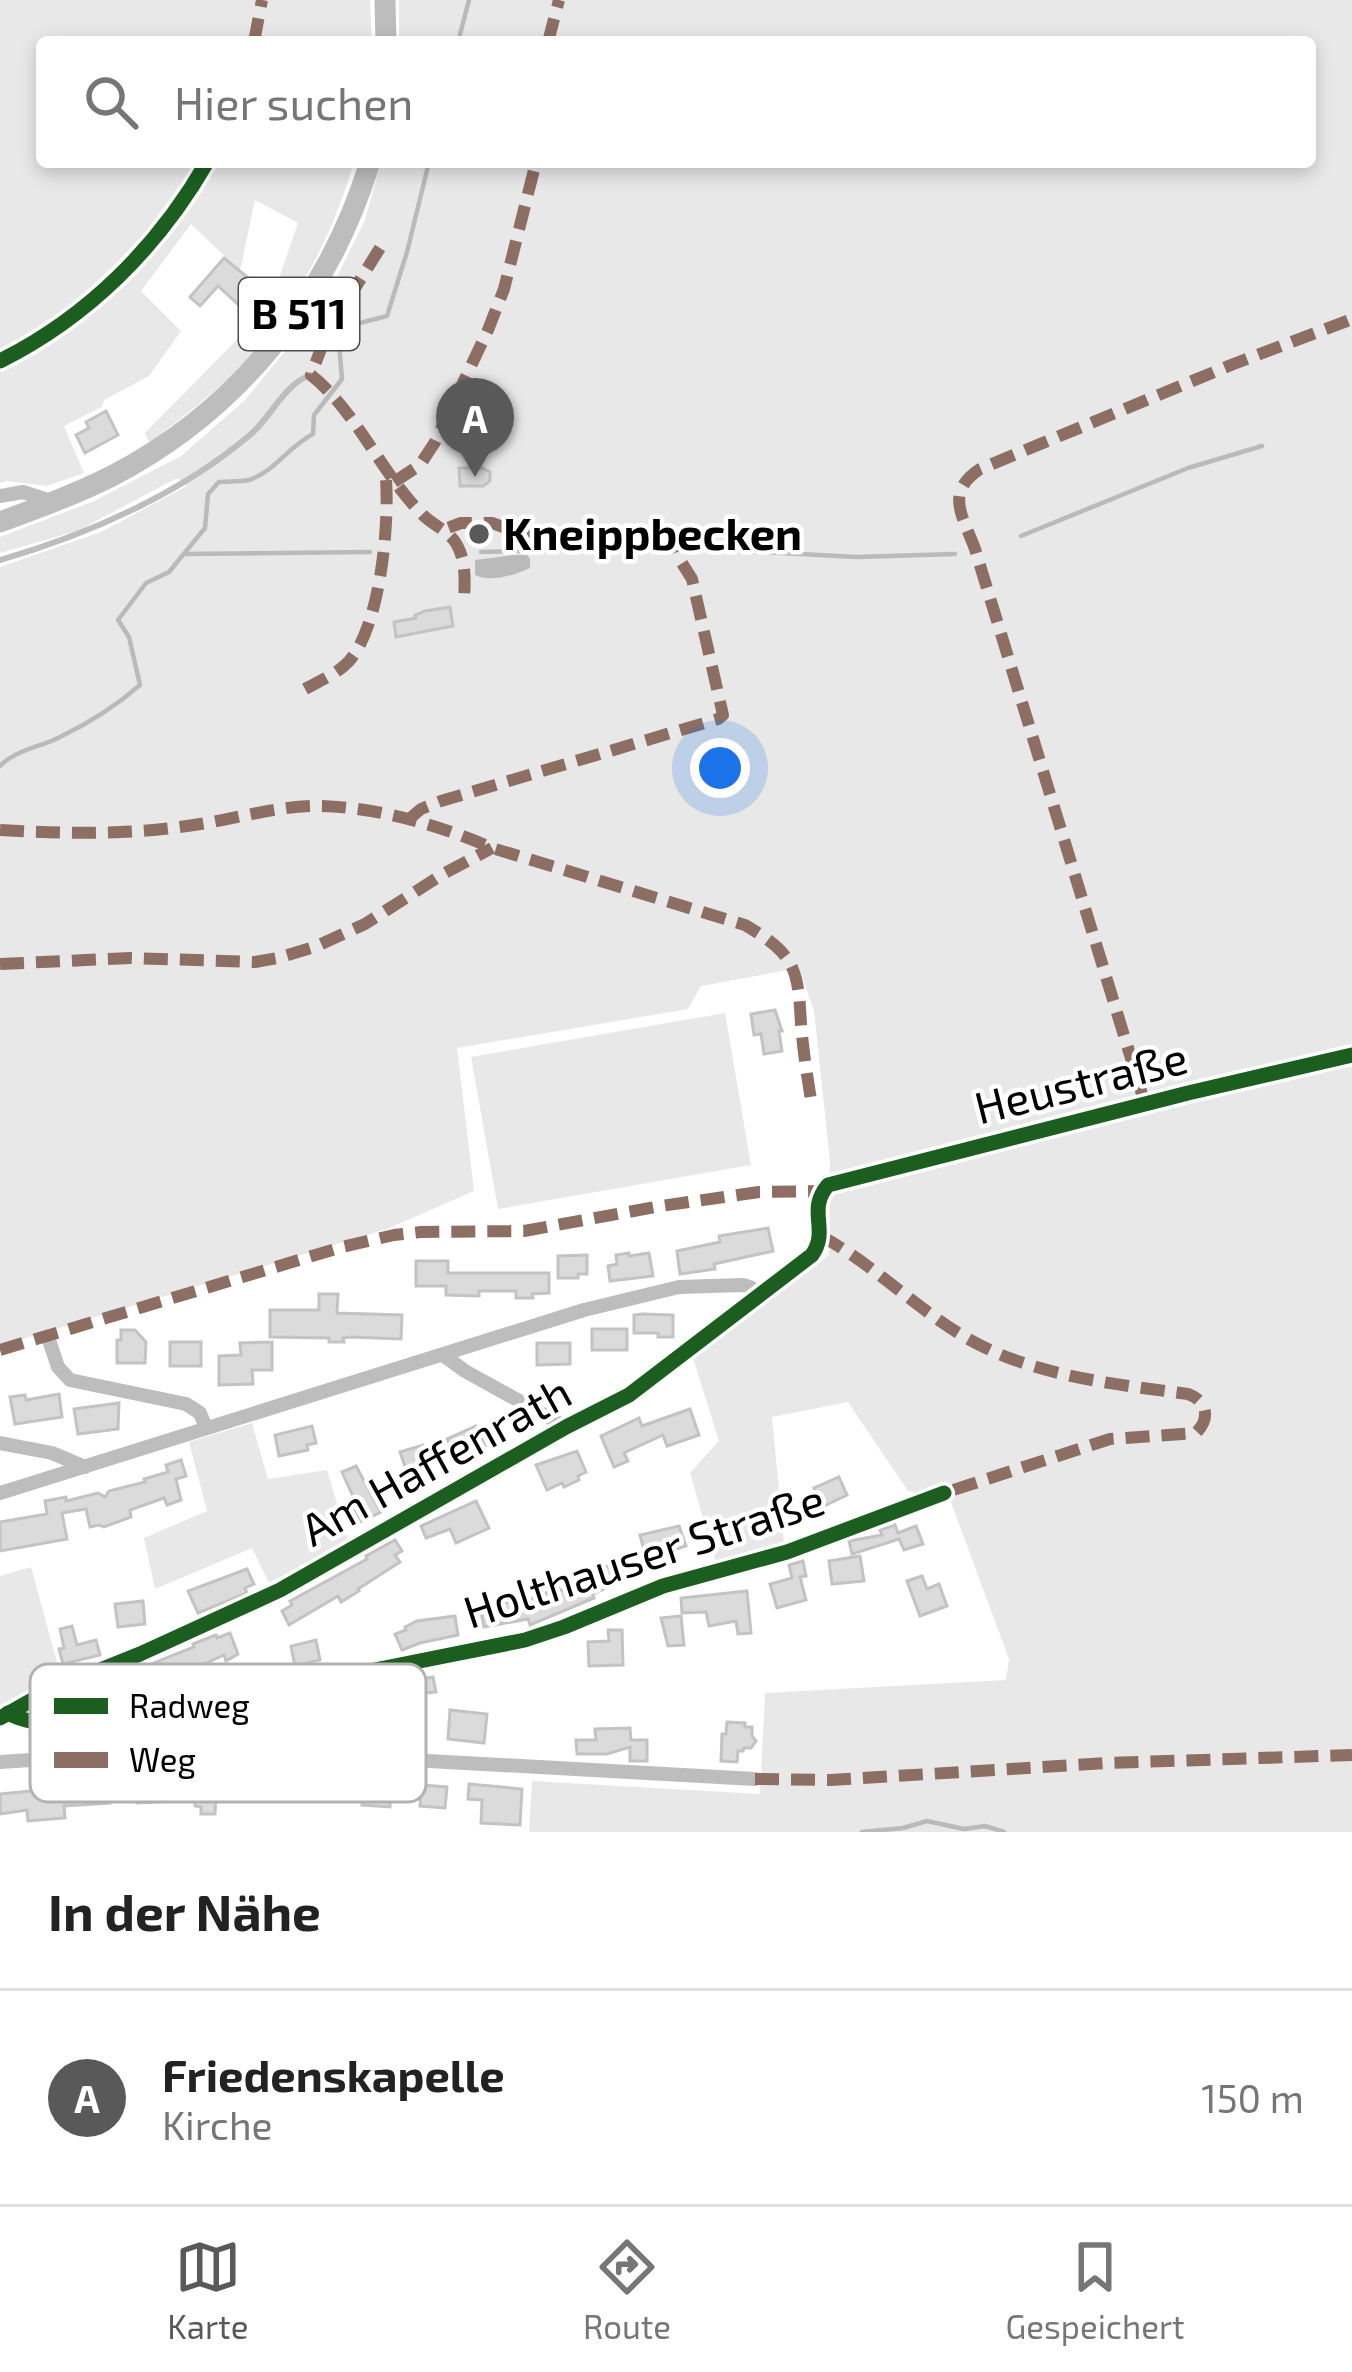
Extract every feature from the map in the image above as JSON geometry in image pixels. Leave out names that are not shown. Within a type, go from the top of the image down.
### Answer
[{"type":"main road","points":[[385,0],[386,36]]},
{"type":"main road","name":"B 511","points":[[0,522],[113,475],[181,434],[245,379],[291,325],[328,267],[368,168]]},
{"type":"street","points":[[0,496],[23,492],[54,502]]},
{"type":"street","name":"Heustraße","points":[[828,1185],[1352,1054]]},
{"type":"street","name":"Am Haffenrath","points":[[115,1664],[280,1590],[644,1386],[818,1248],[818,1200],[828,1185]]},
{"type":"street","points":[[0,1492],[584,1310],[679,1287],[743,1285],[761,1295]]},
{"type":"street","points":[[47,1337],[54,1360],[70,1380],[186,1404],[197,1410],[206,1428]]},
{"type":"street","points":[[442,1354],[566,1427]]},
{"type":"street","points":[[0,1443],[85,1467]]},
{"type":"street","name":"Holthauser Straße","points":[[402,1664],[525,1640],[645,1592],[775,1556],[944,1493]]},
{"type":"street","points":[[0,1762],[30,1760]]},
{"type":"street","points":[[426,1761],[755,1779]]},
{"type":"lane","points":[[0,560],[89,531],[152,499],[253,433],[301,379],[311,376]]},
{"type":"shaded area","points":[[0,0],[370,0],[372,36],[36,36],[36,168],[352,168],[324,241],[298,290],[267,336],[227,380],[149,443],[145,433],[269,307],[298,223],[255,200],[240,271],[191,224],[141,291],[181,331],[149,376],[64,426],[84,473],[47,486],[0,483]]},
{"type":"shaded area","points":[[399,0],[1352,0],[1352,1832],[529,1832],[532,1781],[760,1794],[765,1693],[1006,1680],[1009,1659],[949,1497],[908,1491],[848,1402],[772,1417],[784,1544],[716,1563],[690,1473],[719,1441],[692,1355],[829,1255],[830,1161],[814,1011],[799,968],[701,986],[688,1009],[457,1048],[474,1191],[387,1229],[0,1346],[0,567],[101,532],[187,486],[177,478],[77,531],[0,553],[0,537],[92,502],[181,456],[245,400],[323,305],[365,220],[379,168],[1316,168],[1316,36],[399,36]]},
{"type":"shaded area","points":[[527,555],[530,568],[495,578],[475,575],[475,560]]},
{"type":"shaded area","points":[[725,1013],[751,1165],[498,1209],[471,1057]]},
{"type":"shaded area","points":[[252,1423],[268,1479],[327,1470],[348,1540],[269,1583],[252,1548],[155,1589],[144,1538],[207,1511],[189,1442]]},
{"type":"shaded area","points":[[31,1567],[57,1664],[30,1664],[30,1692],[0,1707],[0,1576]]},
{"type":"building","points":[[224,258],[259,287],[241,307],[218,286],[200,306],[190,297]]},
{"type":"building","points":[[106,411],[118,435],[85,453],[76,435],[89,428],[86,422]]},
{"type":"building","points":[[459,468],[482,468],[490,472],[490,481],[483,486],[460,486]]},
{"type":"building","points":[[450,607],[453,626],[396,637],[394,622]]},
{"type":"building","points":[[775,1010],[782,1051],[764,1054],[761,1034],[754,1035],[751,1014]]},
{"type":"building","points":[[768,1228],[773,1251],[680,1274],[677,1251],[720,1242],[719,1236]]},
{"type":"building","points":[[649,1253],[653,1276],[610,1281],[608,1266],[617,1264],[616,1255]]},
{"type":"building","points":[[587,1255],[587,1274],[558,1278],[558,1256]]},
{"type":"building","points":[[416,1261],[448,1261],[448,1273],[549,1273],[549,1293],[532,1294],[533,1298],[516,1298],[516,1291],[446,1295],[446,1286],[416,1286]]},
{"type":"building","points":[[319,1294],[338,1294],[337,1313],[402,1315],[401,1339],[351,1337],[329,1342],[329,1338],[270,1337],[270,1310],[319,1310]]},
{"type":"building","points":[[634,1315],[673,1315],[673,1337],[634,1333]]},
{"type":"building","points":[[592,1329],[627,1329],[627,1350],[592,1350]]},
{"type":"building","points":[[121,1330],[135,1330],[146,1342],[145,1363],[117,1363]]},
{"type":"building","points":[[170,1342],[201,1342],[201,1366],[170,1366]]},
{"type":"building","points":[[272,1342],[272,1370],[252,1370],[253,1384],[219,1385],[219,1356],[241,1355],[240,1343]]},
{"type":"building","points":[[537,1343],[570,1343],[570,1364],[537,1365]]},
{"type":"building","points":[[59,1394],[62,1417],[15,1424],[10,1397],[25,1395],[26,1400]]},
{"type":"building","points":[[119,1403],[118,1429],[78,1434],[74,1409]]},
{"type":"building","points":[[690,1409],[699,1435],[667,1446],[663,1435],[624,1453],[628,1461],[614,1467],[601,1436],[639,1418],[642,1426]]},
{"type":"building","points":[[312,1426],[316,1443],[307,1445],[308,1450],[279,1456],[275,1435]]},
{"type":"building","points":[[476,1426],[485,1446],[457,1459],[447,1439]]},
{"type":"building","points":[[423,1445],[429,1465],[407,1472],[400,1452]]},
{"type":"building","points":[[577,1451],[586,1472],[564,1487],[562,1483],[547,1490],[536,1465]]},
{"type":"building","points":[[181,1460],[186,1476],[176,1479],[181,1500],[167,1505],[164,1498],[130,1510],[131,1517],[104,1527],[90,1527],[86,1509],[62,1513],[67,1539],[0,1551],[0,1522],[47,1514],[45,1501],[98,1493],[105,1497],[109,1491],[168,1472],[166,1465]]},
{"type":"building","points":[[356,1466],[381,1512],[360,1522],[342,1472]]},
{"type":"building","points":[[839,1477],[847,1495],[822,1507],[814,1488]]},
{"type":"building","points":[[476,1501],[489,1528],[456,1543],[450,1529],[426,1538],[421,1526]]},
{"type":"building","points":[[895,1525],[898,1533],[916,1526],[923,1544],[904,1550],[899,1539],[852,1554],[849,1541],[882,1535],[880,1530]]},
{"type":"building","points":[[679,1526],[686,1546],[646,1558],[640,1535]]},
{"type":"building","points":[[395,1540],[402,1551],[395,1555],[400,1562],[341,1602],[338,1596],[289,1625],[282,1611],[292,1605],[290,1601]]},
{"type":"building","points":[[860,1556],[864,1581],[832,1584],[829,1561]]},
{"type":"building","points":[[620,1561],[626,1575],[593,1594],[594,1598],[530,1625],[528,1619],[484,1627],[480,1607],[514,1601],[514,1605],[560,1591]]},
{"type":"building","points":[[803,1561],[806,1576],[800,1577],[806,1600],[777,1608],[770,1584],[792,1578],[789,1565]]},
{"type":"building","points":[[247,1569],[254,1584],[245,1588],[247,1593],[198,1613],[188,1591]]},
{"type":"building","points":[[922,1576],[927,1589],[939,1584],[947,1606],[920,1616],[907,1581]]},
{"type":"building","points":[[747,1591],[751,1633],[738,1634],[736,1621],[709,1626],[706,1612],[682,1613],[681,1598]]},
{"type":"building","points":[[143,1601],[145,1624],[118,1627],[115,1604]]},
{"type":"building","points":[[455,1616],[458,1635],[402,1650],[395,1634],[405,1627]]},
{"type":"building","points":[[681,1616],[684,1645],[668,1646],[661,1618]]},
{"type":"building","points":[[72,1626],[77,1645],[96,1640],[100,1655],[63,1664],[60,1629]]},
{"type":"building","points":[[608,1630],[622,1630],[623,1665],[589,1666],[588,1642],[609,1641]]},
{"type":"building","points":[[230,1633],[238,1654],[204,1664],[151,1664],[193,1644]]},
{"type":"building","points":[[316,1640],[320,1660],[295,1664],[291,1646]]},
{"type":"building","points":[[433,1677],[436,1692],[426,1693],[426,1678]]},
{"type":"building","points":[[450,1710],[487,1714],[484,1743],[448,1739]]},
{"type":"building","points":[[727,1722],[752,1727],[756,1741],[751,1748],[738,1751],[737,1762],[721,1761]]},
{"type":"building","points":[[630,1728],[631,1740],[647,1740],[647,1761],[630,1761],[630,1747],[607,1754],[577,1754],[576,1740],[596,1740],[595,1729]]},
{"type":"building","points":[[469,1784],[522,1789],[520,1825],[481,1823],[482,1800],[468,1799]]},
{"type":"building","points":[[426,1785],[447,1787],[445,1808],[420,1806],[426,1802]]},
{"type":"building","points":[[30,1791],[30,1802],[110,1803],[64,1806],[65,1818],[28,1821],[27,1810],[0,1814],[0,1794]]},
{"type":"building","points":[[195,1802],[216,1802],[215,1814],[201,1814],[201,1807]]},
{"type":"building","points":[[362,1802],[390,1802],[390,1807]]},
{"type":"waterway","points":[[460,36],[469,0]]},
{"type":"waterway","points":[[0,766],[92,720],[140,685],[129,637],[118,620],[146,583],[169,572],[205,528],[208,494],[219,482],[258,476],[313,434],[314,415],[342,379],[339,343],[348,326],[387,316],[428,168]]},
{"type":"waterway","points":[[1021,536],[1188,468],[1262,446]]},
{"type":"waterway","points":[[481,552],[663,547],[857,557],[955,554]]},
{"type":"waterway","points":[[184,554],[370,552]]},
{"type":"waterway","points":[[862,1832],[927,1821],[1004,1832]]},
{"type":"marked path","points":[[255,36],[262,0]]},
{"type":"marked path","points":[[550,36],[559,0]]},
{"type":"marked path","points":[[394,482],[420,465],[435,442],[488,330],[504,289],[534,168]]},
{"type":"marked path","points":[[380,248],[327,333],[311,375],[342,406],[407,497],[454,540],[463,565],[464,600]]},
{"type":"marked path","points":[[1145,1104],[959,496],[980,469],[1352,319]]},
{"type":"marked path","points":[[305,689],[345,665],[367,628],[381,573],[385,469]]},
{"type":"marked path","points":[[408,820],[441,801],[723,715],[692,579],[676,544],[548,543],[492,523],[461,523],[442,530]]},
{"type":"marked path","points":[[0,830],[122,832],[290,808],[366,810],[430,825],[745,925],[775,945],[791,965],[811,1100]]},
{"type":"marked path","points":[[0,964],[278,958],[365,924],[492,848]]},
{"type":"marked path","points":[[0,1350],[394,1235],[524,1231],[759,1192],[822,1191]]},
{"type":"marked path","points":[[821,1236],[946,1325],[990,1350],[1045,1370],[1188,1394],[1205,1411],[1196,1433],[1110,1439],[944,1493]]},
{"type":"marked path","points":[[755,1779],[831,1780],[1108,1763],[1352,1755]]},
{"type":"cycle path","points":[[0,361],[63,323],[118,277],[166,223],[203,168]]},
{"type":"cycle path","points":[[115,1664],[280,1590],[629,1395],[812,1255],[819,1237],[819,1203],[828,1185],[1352,1055]]},
{"type":"cycle path","points":[[404,1664],[525,1640],[663,1586],[787,1552],[944,1493]]},
{"type":"cycle path","points":[[0,1718],[30,1701]]},
{"type":"cycle path","points":[[8,1713],[30,1721]]},
{"type":"place","name":"Friedenskapelle","points":[[475,477]]},
{"type":"place","name":"Kneippbecken","points":[[479,534]]}]
